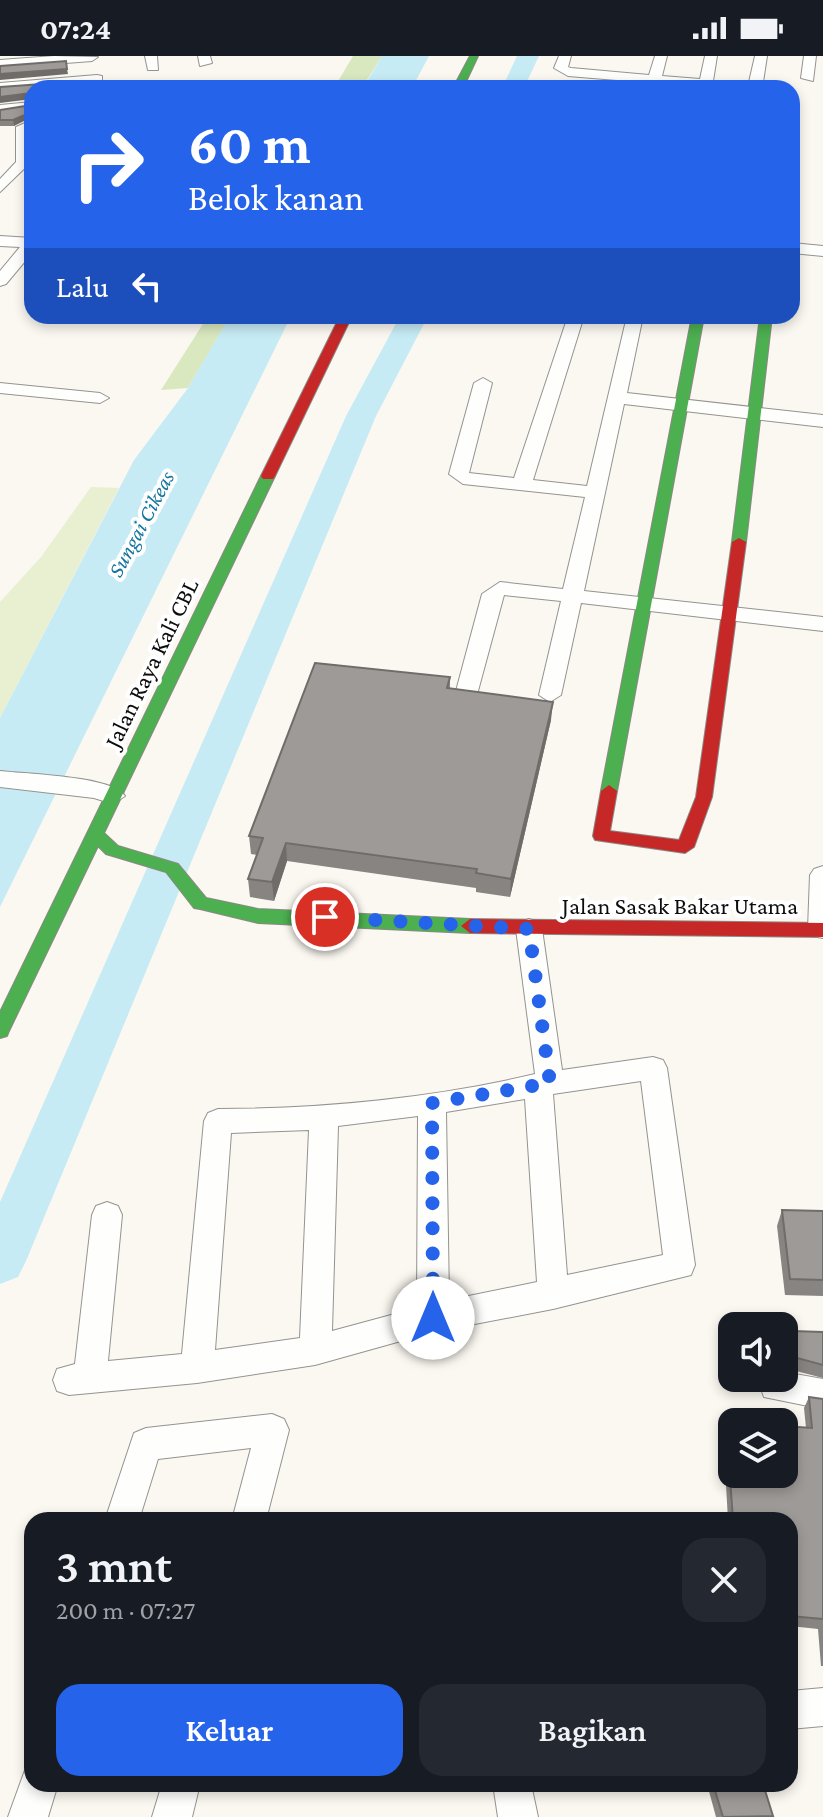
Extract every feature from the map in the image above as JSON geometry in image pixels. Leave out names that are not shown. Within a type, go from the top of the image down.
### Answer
[{"type":"street","points":[[0,57],[17,56]]},
{"type":"street","points":[[462,80],[474,56]]},
{"type":"street","points":[[565,56],[563,71],[616,80],[671,80]]},
{"type":"street","points":[[616,56],[616,80]]},
{"type":"street","points":[[654,79],[661,56]]},
{"type":"street","points":[[705,80],[711,56]]},
{"type":"street","points":[[756,80],[761,56]]},
{"type":"street","points":[[808,78],[810,56]]},
{"type":"street","points":[[0,64],[88,57],[91,80]]},
{"type":"street","points":[[0,87],[24,86]]},
{"type":"street","points":[[0,109],[24,107]]},
{"type":"street","points":[[0,188],[24,167]]},
{"type":"street","points":[[0,257],[20,240]]},
{"type":"street","points":[[0,281],[20,240]]},
{"type":"street","points":[[800,249],[823,251]]},
{"type":"street","points":[[800,256],[823,258]]},
{"type":"street","name":"Jalan Raya Kali CBL","points":[[0,1031],[95,834],[106,793],[342,324]]},
{"type":"street","points":[[522,484],[573,324]]},
{"type":"street","points":[[550,695],[633,324]]},
{"type":"street","points":[[697,324],[601,836],[685,847],[704,797],[731,612],[765,324]]},
{"type":"street","points":[[483,383],[459,474],[465,478],[597,493]]},
{"type":"street","points":[[0,388],[100,398]]},
{"type":"street","points":[[619,398],[823,421]]},
{"type":"street","points":[[467,691],[493,591],[505,587],[823,624]]},
{"type":"street","points":[[0,779],[106,793]]},
{"type":"street","name":"Jalan Sasak Bakar Utama","points":[[95,834],[112,850],[172,868],[200,903],[258,916],[529,929],[822,930]]},
{"type":"street","points":[[822,930],[823,875]]},
{"type":"street","points":[[529,929],[544,1084],[553,1295]]},
{"type":"street","points":[[107,1215],[80,1378],[197,1368],[315,1350],[433,1318],[553,1295],[680,1265],[653,1068],[324,1117],[218,1121],[197,1368]]},
{"type":"street","points":[[432,1103],[433,1318]]},
{"type":"street","points":[[315,1350],[324,1117]]},
{"type":"street","points":[[798,1390],[823,1394]]},
{"type":"street","points":[[125,1512],[146,1444],[272,1430],[251,1512]]},
{"type":"street","points":[[798,1709],[823,1707]]},
{"type":"street","points":[[28,1817],[36,1792]]},
{"type":"street","points":[[172,1817],[179,1792]]},
{"type":"street","points":[[513,1792],[518,1817]]},
{"type":"green space","points":[[353,56],[382,56],[367,80],[339,80]]},
{"type":"green space","points":[[203,324],[226,324],[188,388],[161,390]]},
{"type":"green space","points":[[91,487],[119,488],[0,718],[0,602],[41,557]]},
{"type":"water","points":[[382,56],[429,56],[416,80],[368,80]]},
{"type":"water","name":"Sungai Cikeas","points":[[225,324],[287,324],[0,907],[0,718],[134,460],[188,388]]},
{"type":"building","points":[[66,61],[67,69],[0,74],[0,66]]},
{"type":"building","points":[[24,85],[24,94],[0,97],[0,87]]},
{"type":"building","points":[[24,106],[24,115],[13,120],[0,120],[0,110]]},
{"type":"building","points":[[315,663],[450,677],[447,688],[553,702],[511,879],[476,873],[477,869],[286,843],[272,882],[248,879],[263,838],[249,836]]},
{"type":"building","points":[[782,1210],[823,1211],[823,1280],[790,1279]]},
{"type":"building","points":[[798,1331],[823,1332],[823,1365],[798,1358]]},
{"type":"building","points":[[809,1397],[823,1399],[823,1619],[798,1617],[798,1512],[732,1512],[731,1488],[798,1488],[798,1427],[812,1428]]},
{"type":"building","points":[[715,1792],[766,1792],[773,1816],[723,1817]]},
{"type":"waterway","points":[[517,80],[528,56]]},
{"type":"waterway","points":[[0,1261],[361,416],[410,324]]},
{"type":"traffic: fast","points":[[462,80],[474,56]]},
{"type":"traffic: fast","points":[[609,791],[697,324]]},
{"type":"traffic: fast","points":[[739,542],[765,324]]},
{"type":"traffic: fast","points":[[0,1031],[268,476]]},
{"type":"traffic: fast","points":[[95,834],[112,850],[172,868],[200,903],[258,916],[470,926]]},
{"type":"traffic: jam","points":[[268,476],[342,324]]},
{"type":"traffic: jam","points":[[609,791],[601,836],[685,847],[704,797],[739,542]]},
{"type":"traffic: jam","points":[[470,926],[823,930]]},
{"type":"route","points":[[325,917],[529,929],[550,1083],[432,1103],[433,1318]]}]
